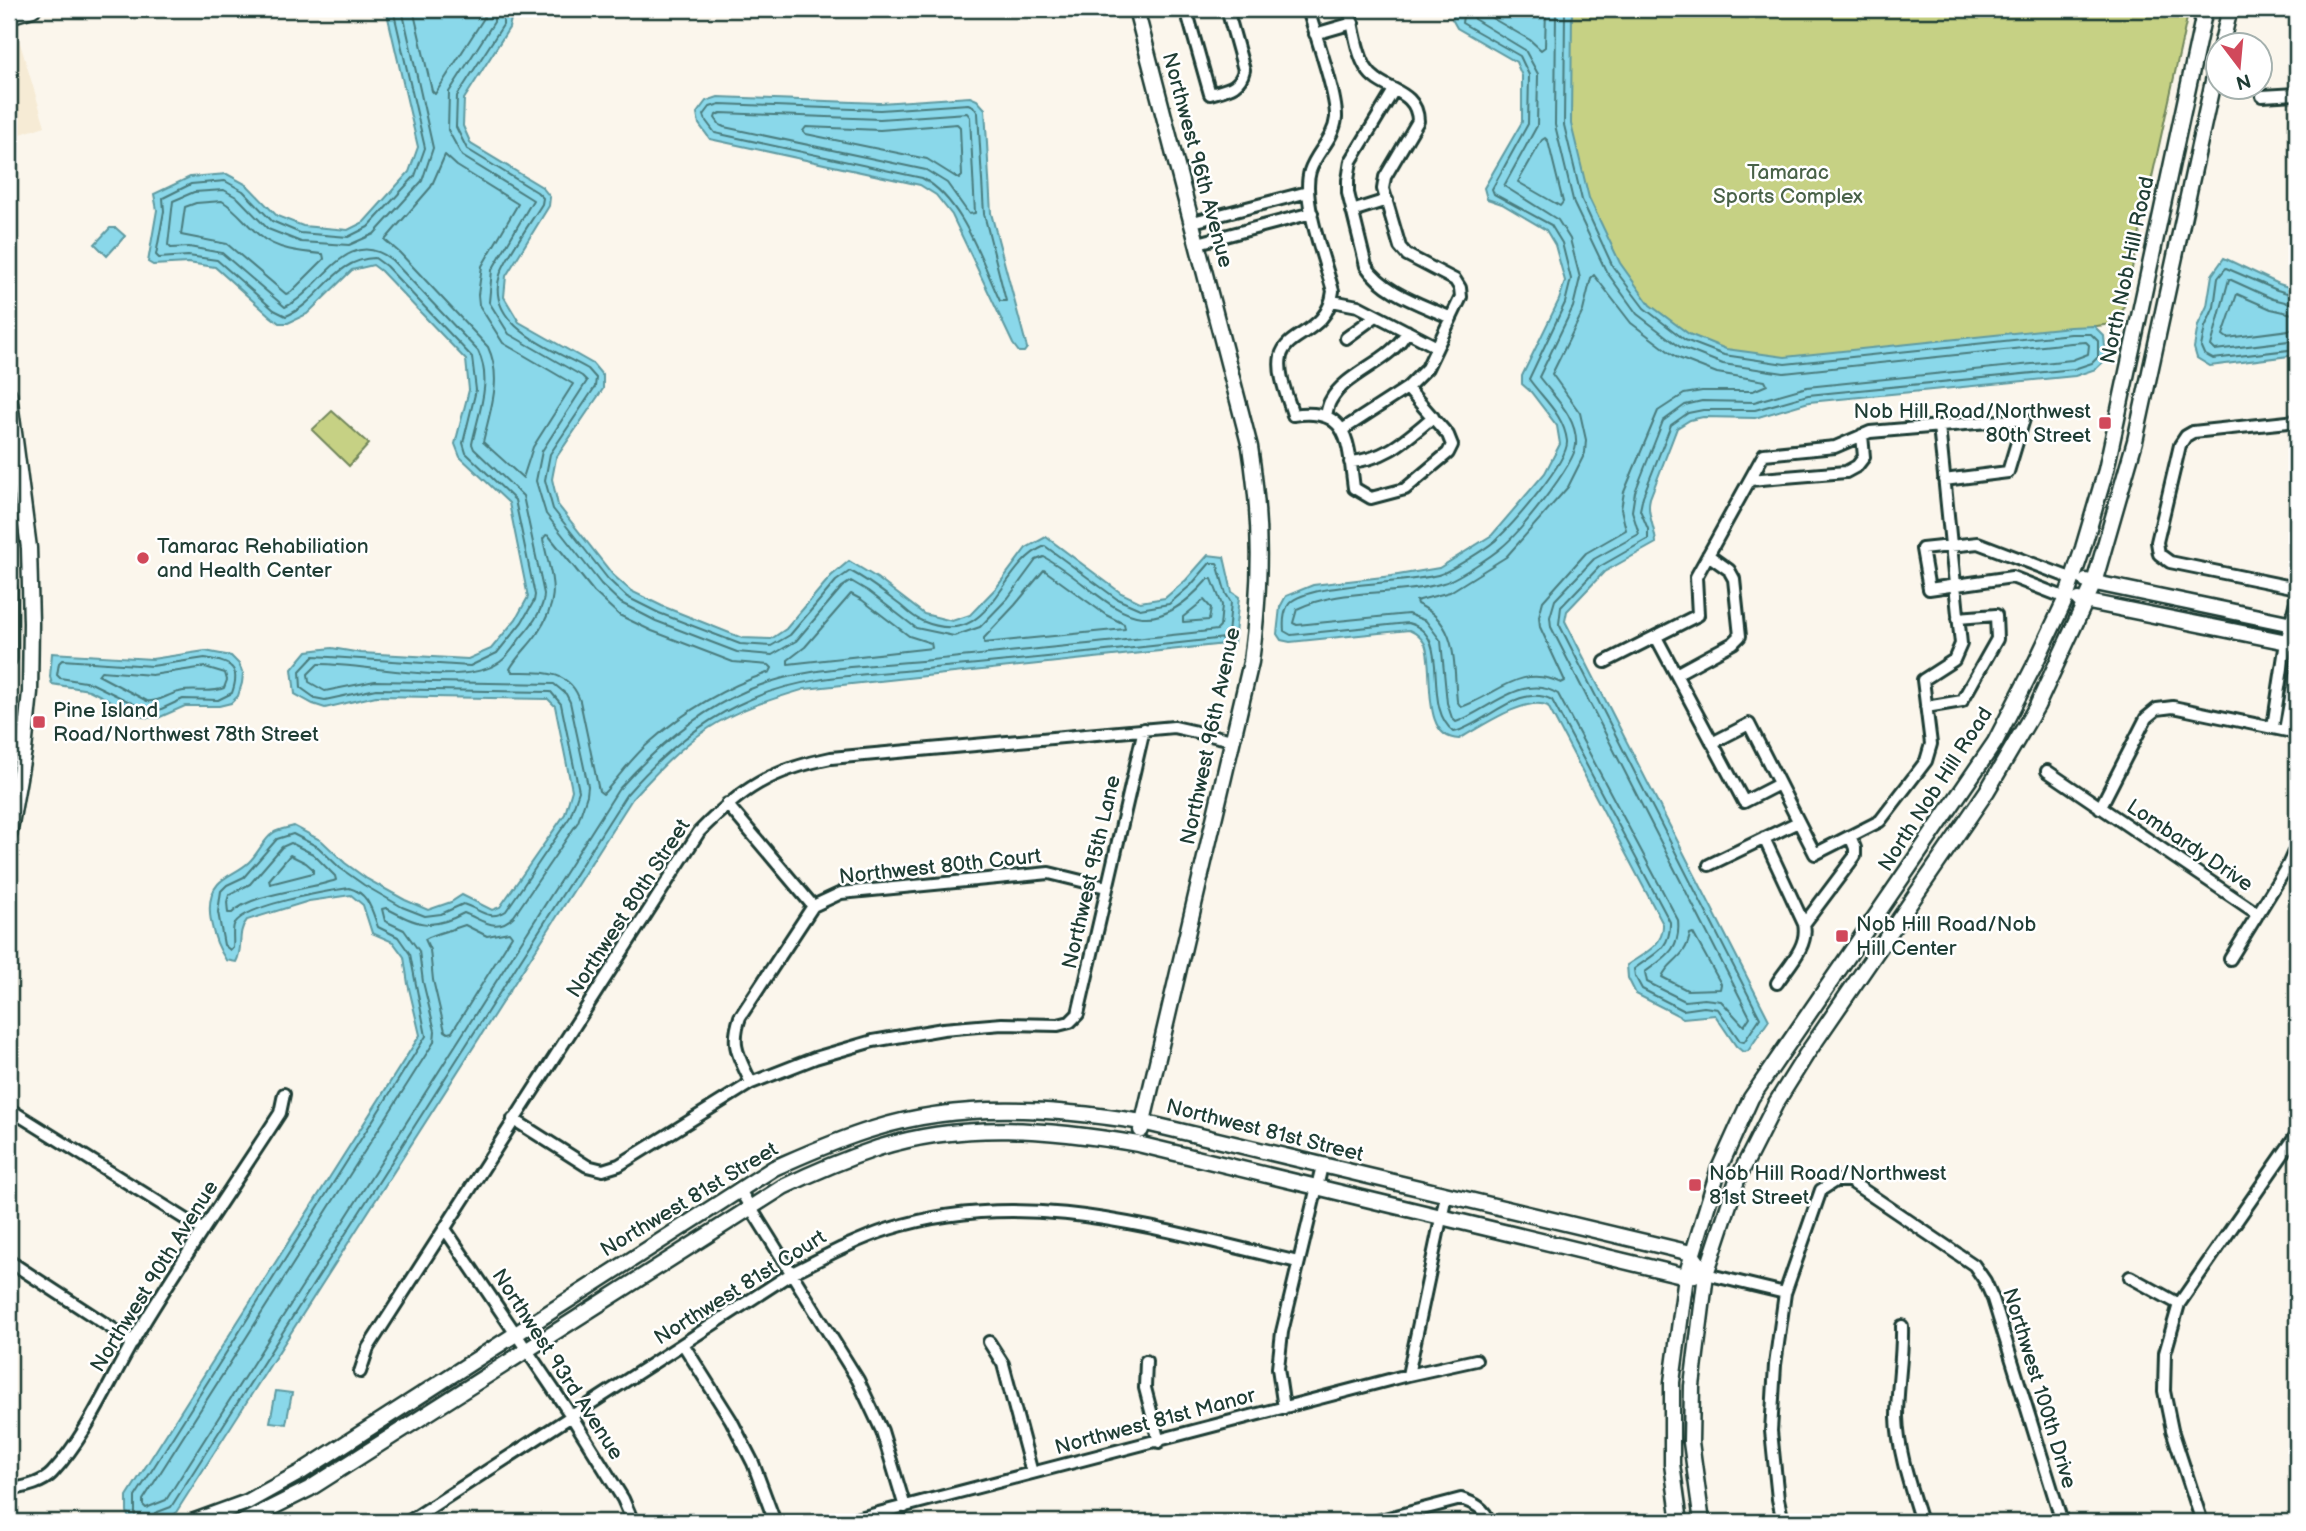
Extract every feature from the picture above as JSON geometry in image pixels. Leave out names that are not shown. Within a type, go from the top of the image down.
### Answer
[{"type":"street","points":[[9,16],[33,9]]},
{"type":"street","name":"Northwest 96th Avenue","points":[[1136,9],[1250,447],[1258,500],[1260,553],[1258,609],[1251,662],[1138,1144]]},
{"type":"street","points":[[1186,9],[1210,94],[1237,86],[1244,70],[1227,9]]},
{"type":"street","points":[[1308,9],[1335,106],[1333,131],[1312,165],[1307,183],[1312,212],[1334,291],[1324,318],[1287,346],[1281,355],[1281,372],[1293,415],[1316,413],[1326,416],[1334,419],[1342,430],[1347,438],[1354,488],[1371,498],[1405,489],[1448,453],[1452,445],[1448,435],[1407,388]]},
{"type":"street","points":[[1342,430],[1407,388],[1427,368],[1461,297],[1455,280],[1407,255],[1401,247],[1383,189],[1385,177],[1418,121],[1418,111],[1414,102],[1371,75],[1364,66],[1349,9]]},
{"type":"street","name":"North Nob Hill Road","points":[[1680,1522],[1672,1464],[1672,1382],[1686,1276],[1718,1171],[1751,1098],[1995,742],[2066,598],[2106,470],[2206,9]]},
{"type":"street","points":[[2224,32],[2230,9]]},
{"type":"street","points":[[1315,34],[1353,23]]},
{"type":"street","points":[[1394,90],[1351,161],[1348,192],[1352,211],[1366,266],[1372,275],[1389,289],[1451,318]]},
{"type":"street","points":[[2274,95],[2297,94]]},
{"type":"street","name":"North Nob Hill Road","points":[[1702,1522],[1691,1441],[1692,1400],[1706,1274],[1737,1180],[1776,1103],[1806,1055],[1987,791],[2037,706],[2086,602],[2094,583],[2135,441],[2208,102]]},
{"type":"street","points":[[1193,222],[1308,192]]},
{"type":"street","points":[[1352,211],[1387,201]]},
{"type":"street","points":[[1266,203],[1270,224]]},
{"type":"street","points":[[1198,243],[1312,212]]},
{"type":"street","points":[[1332,301],[1358,306],[1437,347]]},
{"type":"street","points":[[1346,338],[1376,316]]},
{"type":"street","points":[[1326,416],[1330,400],[1338,390],[1394,347],[1407,331]]},
{"type":"street","points":[[9,394],[29,548],[31,623],[30,692],[9,835]]},
{"type":"street","points":[[1350,462],[1390,452],[1433,417]]},
{"type":"street","points":[[1605,662],[1698,615],[1696,577],[1764,454],[1835,447],[1870,432],[2024,419],[2008,472],[1944,480]]},
{"type":"street","points":[[2297,421],[2193,432],[2186,436],[2180,445],[2157,542],[2160,554],[2170,562],[2297,588]]},
{"type":"street","points":[[1712,743],[1749,724],[1815,854],[1880,821],[1926,761],[1931,744],[1923,680],[1954,660],[1961,645],[1939,426]]},
{"type":"street","points":[[1750,480],[1846,472],[1857,466],[1864,457],[1862,435]]},
{"type":"street","points":[[2291,643],[2066,598],[2012,576],[1929,589],[1922,549],[1978,543],[2073,579],[2294,624]]},
{"type":"street","points":[[1676,674],[1733,643],[1740,636],[1734,579],[1729,570],[1708,555]]},
{"type":"street","points":[[9,589],[9,659]]},
{"type":"street","points":[[2273,727],[2269,707],[2273,695],[2278,692],[2291,643],[2297,597]]},
{"type":"street","points":[[1926,707],[1962,701],[1997,639],[1996,615],[1958,618]]},
{"type":"street","points":[[1656,637],[1744,802],[1779,784]]},
{"type":"street","points":[[2285,730],[2297,665]]},
{"type":"street","points":[[2278,692],[2291,695]]},
{"type":"street","name":"Lombardy Drive","points":[[2100,808],[2146,719],[2157,709],[2173,707],[2297,733]]},
{"type":"street","name":"Northwest 80th Street","points":[[360,1372],[368,1348],[513,1119],[699,832],[727,804],[766,777],[797,765],[831,758],[1174,727],[1233,740]]},
{"type":"street","name":"Northwest 95th Lane","points":[[751,1083],[815,1058],[873,1041],[943,1029],[1002,1024],[1058,1025],[1070,1022],[1078,1014],[1144,729]]},
{"type":"street","name":"Lombardy Drive","points":[[2047,771],[2258,914]]},
{"type":"street","points":[[513,1119],[587,1166],[603,1170],[619,1165],[751,1083],[737,1051],[734,1034],[740,1017],[813,906],[727,804]]},
{"type":"street","points":[[1709,865],[1798,822]]},
{"type":"street","points":[[1804,925],[1855,856],[1850,836]]},
{"type":"street","points":[[1764,838],[1804,925],[1806,935],[1777,983]]},
{"type":"street","name":"Lombardy Drive","points":[[2230,959],[2297,845]]},
{"type":"street","name":"Northwest 80th Court","points":[[813,906],[841,892],[1049,873],[1106,887]]},
{"type":"street","name":"Northwest 90th Avenue","points":[[9,1490],[37,1483],[50,1475],[99,1404],[133,1342],[203,1230],[281,1113],[284,1094]]},
{"type":"street","name":"Northwest 81st Street","points":[[192,1522],[247,1502],[301,1472],[774,1168],[820,1147],[875,1128],[922,1118],[973,1111],[1028,1109],[1142,1122],[1691,1254]]},
{"type":"street","points":[[10,1111],[203,1230]]},
{"type":"street","name":"Northwest 81st Street","points":[[243,1522],[309,1489],[783,1186],[880,1147],[926,1137],[976,1130],[1028,1129],[1075,1133],[1138,1144],[1686,1276],[1706,1274],[1784,1293]]},
{"type":"street","points":[[2202,1522],[2172,1430],[2164,1391],[2165,1353],[2179,1304],[2297,1134]]},
{"type":"street","points":[[1284,1408],[1278,1368],[1282,1332],[1322,1166]]},
{"type":"street","name":"Northwest 100th Drive","points":[[1784,1293],[1821,1190],[1835,1181],[1850,1181],[1974,1265],[1993,1299],[2062,1522]]},
{"type":"street","points":[[739,1189],[858,1380],[881,1431],[905,1507]]},
{"type":"street","points":[[1408,1375],[1446,1195]]},
{"type":"street","name":"Northwest 81st Court","points":[[408,1522],[792,1273],[845,1245],[890,1229],[984,1210],[1036,1210],[1096,1216],[1298,1262]]},
{"type":"street","name":"Northwest 93rd Avenue","points":[[445,1229],[572,1417],[623,1499],[633,1522]]},
{"type":"street","points":[[1691,1254],[1706,1274]]},
{"type":"street","points":[[9,1261],[133,1342]]},
{"type":"street","points":[[2130,1277],[2179,1304]]},
{"type":"street","points":[[1783,1522],[1778,1499],[1772,1431],[1775,1365],[1784,1293]]},
{"type":"street","points":[[1902,1326],[1903,1349],[1897,1419],[1903,1456],[1921,1522]]},
{"type":"street","points":[[989,1342],[1003,1364],[1032,1473]]},
{"type":"street","points":[[683,1344],[731,1420],[753,1463],[775,1522]]},
{"type":"street","name":"Northwest 81st Manor","points":[[844,1522],[1408,1375],[1476,1360]]},
{"type":"street","points":[[1146,1361],[1145,1388],[1158,1442]]},
{"type":"street","points":[[1373,1522],[1461,1499],[1475,1503],[1489,1522]]},
{"type":"shaded area","points":[[16,30],[45,126],[9,138],[9,32]]},
{"type":"green space","name":"Tamarac Sports Complex","points":[[1572,9],[2189,9],[2120,323],[1862,355],[1781,361],[1721,352],[1674,333],[1617,274],[1577,182],[1562,80]]},
{"type":"green space","points":[[332,411],[369,444],[349,466],[312,430]]},
{"type":"water","points":[[386,9],[508,9],[512,14],[509,28],[464,99],[463,126],[471,144],[542,187],[550,197],[549,206],[506,276],[504,297],[519,322],[593,364],[603,376],[603,389],[556,458],[552,479],[558,505],[613,575],[631,591],[742,638],[771,639],[786,629],[831,576],[849,561],[877,578],[924,614],[952,621],[970,615],[996,588],[1026,548],[1046,537],[1121,593],[1140,602],[1165,598],[1186,580],[1208,555],[1224,557],[1232,592],[1239,597],[1234,643],[805,689],[732,715],[688,744],[632,799],[175,1514],[147,1522],[129,1522],[127,1496],[420,1035],[404,957],[393,942],[372,933],[363,905],[351,895],[309,901],[247,920],[242,930],[236,962],[226,960],[217,943],[210,912],[213,892],[221,881],[249,862],[273,833],[294,826],[322,841],[367,879],[428,910],[462,895],[492,910],[500,907],[565,814],[572,790],[555,706],[548,699],[376,696],[325,708],[295,694],[292,669],[307,651],[332,648],[361,653],[468,659],[491,649],[516,619],[528,597],[509,503],[460,457],[455,444],[469,390],[466,360],[373,265],[352,270],[307,314],[288,323],[279,323],[215,267],[188,263],[153,265],[148,262],[157,210],[154,194],[190,177],[227,174],[247,185],[277,216],[303,226],[348,230],[364,222],[409,172],[418,147]]},
{"type":"water","points":[[1459,9],[1572,9],[1571,124],[1589,198],[1620,263],[1650,305],[1689,334],[1726,349],[1785,357],[2070,327],[2094,326],[2104,336],[2106,359],[2096,369],[2075,376],[1809,402],[1755,418],[1703,417],[1690,420],[1677,428],[1650,498],[1649,509],[1656,543],[1604,572],[1567,611],[1565,621],[1769,1020],[1748,1051],[1743,1052],[1736,1046],[1715,1015],[1683,1018],[1636,994],[1628,978],[1627,965],[1656,944],[1663,924],[1548,706],[1528,705],[1490,721],[1459,739],[1446,736],[1433,715],[1425,644],[1414,632],[1409,630],[1290,642],[1281,640],[1277,634],[1280,607],[1286,596],[1313,585],[1439,568],[1492,535],[1545,473],[1560,444],[1557,426],[1522,384],[1522,376],[1559,300],[1565,281],[1555,245],[1546,230],[1502,204],[1487,199],[1484,188],[1522,122],[1522,76],[1516,62],[1457,28],[1452,19]]},
{"type":"water","points":[[718,97],[880,103],[970,97],[977,100],[985,109],[991,213],[1027,348],[1024,352],[1019,352],[1013,344],[952,215],[936,195],[920,185],[710,139],[699,124],[697,113],[706,101]]},
{"type":"water","points":[[110,228],[116,228],[125,236],[107,256],[95,244]]},
{"type":"water","points":[[2224,258],[2297,290],[2297,355],[2210,366],[2197,358],[2194,348],[2198,325],[2207,306],[2212,275]]},
{"type":"water","points":[[205,651],[231,656],[239,664],[243,674],[238,696],[231,703],[219,706],[185,706],[158,718],[143,717],[89,690],[52,684],[50,677],[52,653],[152,659]]},
{"type":"water","points":[[276,1391],[292,1393],[286,1424],[270,1422]]},
{"type":"place","name":"Nob Hill Road/Northwest 80th Street","points":[[2105,423]]},
{"type":"place","name":"Tamarac Rehabiliation and Health Center","points":[[143,558]]},
{"type":"place","name":"Pine Island Road/Northwest 78th Street","points":[[39,722]]},
{"type":"place","name":"Nob Hill Road/Nob Hill Center","points":[[1842,936]]},
{"type":"place","name":"Nob Hill Road/Northwest 81st Street","points":[[1695,1185]]}]
